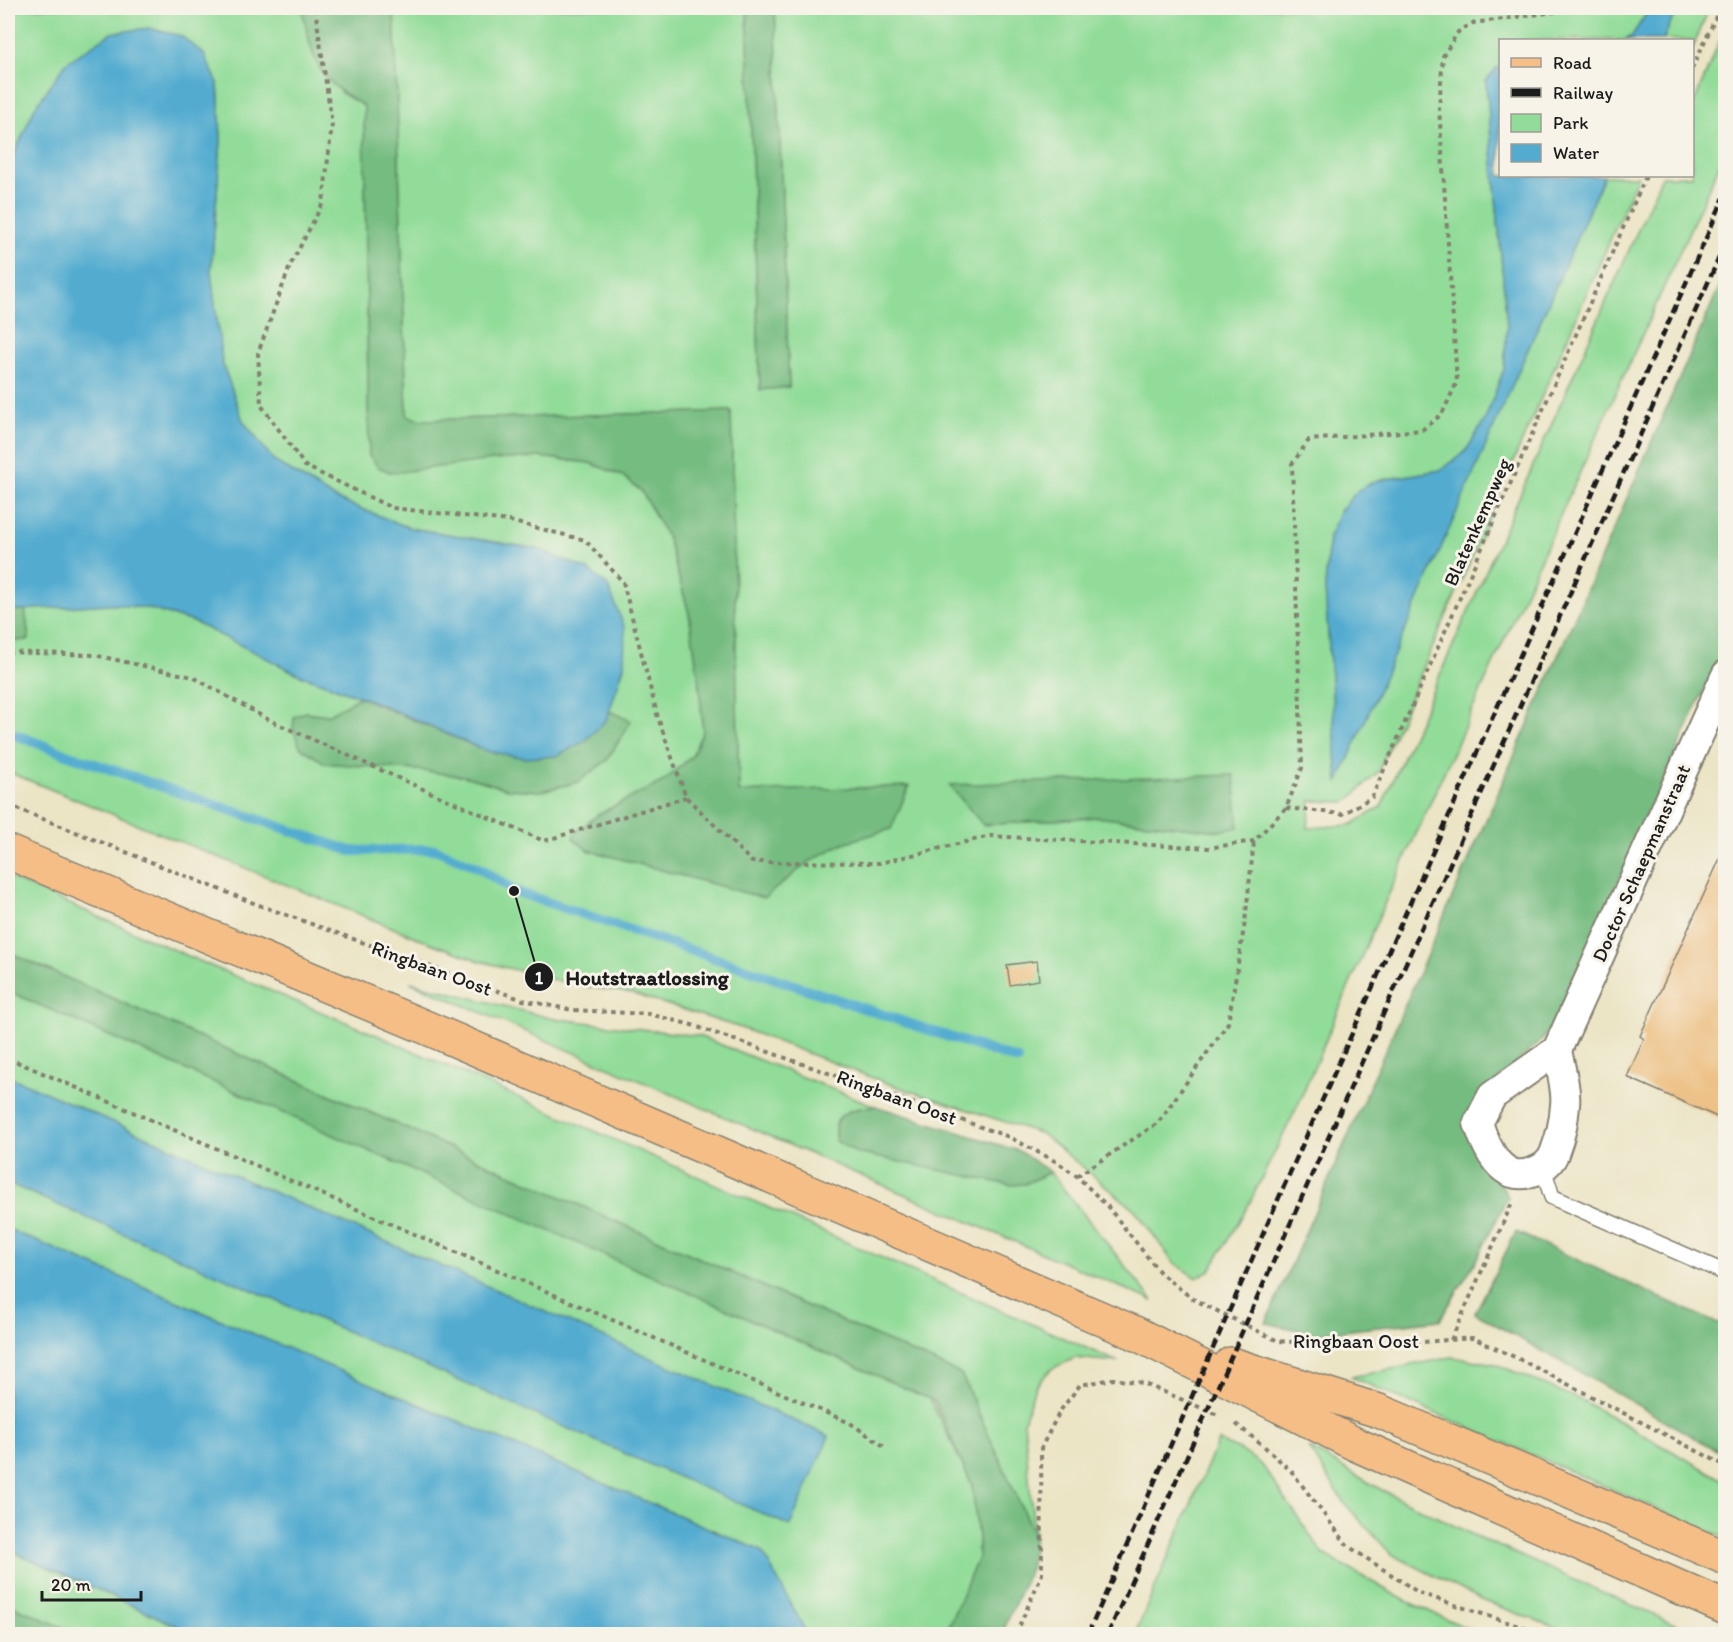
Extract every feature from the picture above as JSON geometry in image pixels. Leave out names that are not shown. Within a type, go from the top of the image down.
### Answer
[{"type":"main road","name":"Ringbaan Oost","points":[[8,852],[426,1027],[1135,1333],[1355,1444],[1725,1608]]},
{"type":"main road","name":"Ringbaan Oost","points":[[1135,1333],[1379,1411],[1725,1558]]},
{"type":"street","name":"Doctor Schaepmanstraat","points":[[1557,1050],[1725,675]]},
{"type":"street","points":[[1557,1050],[1566,1104],[1555,1153],[1533,1172],[1513,1174],[1501,1167],[1485,1146],[1478,1124],[1492,1096],[1557,1050]]},
{"type":"lane","points":[[1533,1172],[1552,1197],[1725,1273]]},
{"type":"path","points":[[315,8],[332,124],[323,203],[290,267],[258,353],[261,405],[305,466],[392,508],[509,521],[585,540],[623,582],[658,718],[686,797],[752,862],[880,863],[990,836],[1208,848],[1254,841],[1286,808],[1302,768],[1292,464],[1309,440],[1422,430],[1442,414],[1457,382],[1439,107],[1443,56],[1458,32],[1473,23],[1585,8]]},
{"type":"path","points":[[1694,65],[1720,8]]},
{"type":"path","name":"Blatenkempweg","points":[[1286,808],[1343,814],[1372,797],[1646,177]]},
{"type":"path","points":[[8,652],[94,655],[193,676],[268,720],[544,840],[686,797]]},
{"type":"path","name":"Ringbaan Oost","points":[[8,805],[256,904],[523,1000],[572,1010],[649,1014],[692,1024],[1009,1137],[1057,1162],[1077,1176],[1108,1207],[1161,1274],[1192,1299],[1278,1341],[1366,1345],[1473,1338],[1725,1466]]},
{"type":"path","points":[[1077,1176],[1158,1123],[1228,1023],[1245,922],[1254,841]]},
{"type":"path","points":[[8,1058],[850,1423],[884,1446]]},
{"type":"path","points":[[1451,1340],[1533,1172]]},
{"type":"path","points":[[1016,1635],[1042,1574],[1041,1448],[1060,1411],[1080,1385],[1113,1379],[1143,1383],[1224,1418]]},
{"type":"path","points":[[1234,1422],[1292,1472],[1348,1546],[1419,1593],[1543,1635]]},
{"type":"green space","points":[[8,8],[301,8],[341,93],[364,106],[369,456],[492,460],[540,457],[590,463],[623,476],[642,492],[668,539],[689,613],[699,682],[703,731],[692,756],[664,781],[599,814],[573,838],[588,850],[764,898],[807,863],[843,843],[890,829],[909,787],[739,792],[731,411],[421,420],[407,416],[394,8],[747,8],[760,390],[789,387],[775,8],[949,8],[950,14],[1111,8],[1650,8],[1632,36],[1627,39],[1499,39],[1499,67],[1486,81],[1507,325],[1504,369],[1485,420],[1466,451],[1441,470],[1375,481],[1329,537],[1325,588],[1338,781],[1604,177],[1638,177],[1378,772],[1347,802],[1311,801],[1308,828],[1351,825],[1381,807],[1662,177],[1694,177],[1694,103],[1725,28],[1725,152],[1383,907],[1298,1105],[1247,1208],[1209,1272],[1196,1278],[1173,1262],[1135,1210],[1042,1134],[886,1083],[741,1028],[630,993],[575,985],[480,961],[8,772],[8,641],[29,640],[25,609],[109,604],[147,608],[194,622],[298,674],[360,697],[327,715],[305,712],[326,763],[417,770],[468,777],[508,789],[541,791],[578,782],[607,760],[631,721],[609,711],[624,666],[538,549],[410,528],[336,499],[274,461],[243,421],[222,362],[211,272],[221,140],[218,83],[35,107],[8,169]],"holes":[[[1234,775],[1219,831],[1096,817],[983,825]]]},
{"type":"green space","points":[[301,8],[394,8],[407,416],[421,420],[731,411],[739,792],[909,786],[891,829],[843,843],[807,863],[764,898],[588,850],[573,838],[576,832],[599,814],[664,781],[692,756],[703,731],[699,682],[689,613],[668,539],[642,492],[623,476],[590,463],[540,457],[492,460],[392,473],[378,467],[369,455],[364,106],[335,87],[322,73],[313,53]]},
{"type":"green space","points":[[747,8],[775,8],[789,387],[760,390]]},
{"type":"green space","points":[[1677,8],[1709,8],[1694,46],[1694,39],[1663,39]]},
{"type":"green space","points":[[1725,274],[1725,643],[1558,1016],[1543,1039],[1495,1082],[1478,1141],[1508,1197],[1478,1257],[1440,1320],[1316,1334],[1266,1323]]},
{"type":"green space","points":[[25,609],[29,640],[8,641],[8,611]]},
{"type":"green space","points":[[360,697],[486,751],[607,719],[609,711],[631,721],[607,760],[578,782],[541,791],[508,789],[468,777],[417,770],[325,763],[300,747],[293,728],[294,717],[305,712],[327,715]]},
{"type":"green space","points":[[1234,775],[1239,827],[1219,831],[1096,817],[983,825],[949,785]]},
{"type":"green space","points":[[8,877],[211,966],[384,1038],[1118,1362],[1075,1358],[1051,1369],[1035,1387],[1024,1421],[1034,1535],[961,1374],[8,952]]},
{"type":"green space","points":[[8,952],[961,1374],[1034,1535],[1031,1566],[1002,1634],[945,1634],[978,1558],[978,1537],[972,1485],[934,1401],[8,991]]},
{"type":"green space","points":[[410,982],[550,1018],[699,1036],[875,1106],[845,1113],[836,1123],[836,1141],[1025,1184],[1050,1172],[1153,1301]]},
{"type":"green space","points":[[8,991],[930,1399],[972,1485],[978,1537],[978,1558],[945,1634],[807,1634],[762,1551],[8,1229],[8,1183],[789,1525],[829,1436],[8,1076]]},
{"type":"green space","points":[[875,1106],[1019,1151],[1050,1172],[1025,1184],[1010,1185],[857,1153],[836,1141],[836,1123],[845,1113]]},
{"type":"green space","points":[[1516,1232],[1725,1327],[1725,1455],[1475,1313]]},
{"type":"green space","points":[[1452,1357],[1496,1364],[1585,1402],[1725,1481],[1725,1538],[1351,1377]]},
{"type":"green space","points":[[1218,1441],[1240,1450],[1262,1465],[1323,1554],[1404,1600],[1480,1634],[1135,1634]]},
{"type":"green space","points":[[1309,1448],[1380,1489],[1473,1535],[1697,1634],[1573,1634],[1484,1601],[1391,1554],[1346,1505]]},
{"type":"green space","points":[[8,1549],[195,1634],[78,1634],[8,1604]]},
{"type":"green space","points":[[8,1604],[78,1634],[8,1634]]},
{"type":"water","points":[[1650,8],[1677,8],[1663,39],[1627,39],[1632,36]]},
{"type":"water","points":[[149,28],[181,36],[204,54],[218,83],[221,140],[211,272],[222,362],[243,421],[274,461],[336,499],[410,528],[538,549],[588,570],[608,586],[625,629],[624,666],[607,719],[585,741],[557,756],[525,758],[486,751],[375,702],[298,674],[194,622],[147,608],[109,604],[8,611],[8,169],[35,107],[66,63],[111,33]]},
{"type":"water","points":[[1499,67],[1499,177],[1604,177],[1338,783],[1325,588],[1329,537],[1340,511],[1358,490],[1375,481],[1441,470],[1466,451],[1485,420],[1504,369],[1507,325],[1486,81]]},
{"type":"water","points":[[8,1076],[829,1436],[790,1526],[8,1183]]},
{"type":"water","points":[[8,1229],[762,1551],[807,1634],[195,1634],[8,1549]]},
{"type":"building","points":[[1726,845],[1726,1121],[1627,1077],[1644,1039],[1640,1036]]},
{"type":"building","points":[[1037,961],[1039,980],[1010,985],[1007,965]]},
{"type":"waterway","points":[[8,732],[351,851],[435,849],[480,868],[514,891],[1018,1060]]},
{"type":"railway","points":[[1088,1634],[1277,1202],[1726,193]]},
{"type":"railway","points":[[1108,1634],[1726,242]]},
{"type":"place","name":"Houtstraatlossing","points":[[514,891]]}]
